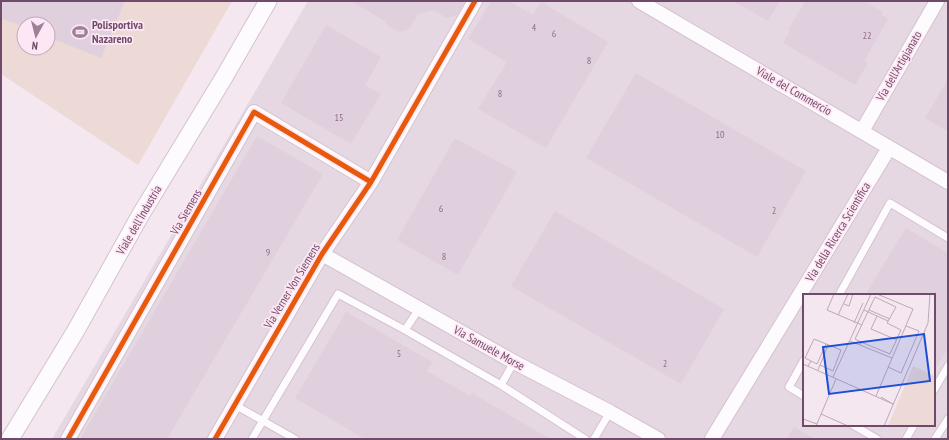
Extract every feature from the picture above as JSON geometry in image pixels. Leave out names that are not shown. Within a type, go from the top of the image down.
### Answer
[{"type":"street","name":"Viale dell'Industria","points":[[10,439],[75,332],[141,214],[268,1]]},
{"type":"street","name":"Via Verner Von Siemens","points":[[215,439],[322,254],[371,182],[475,1]]},
{"type":"street","name":"Viale del Commercio","points":[[639,1],[948,182]]},
{"type":"street","name":"Via dell'Artigianato","points":[[862,131],[937,1]]},
{"type":"street","name":"Via Siemens","points":[[68,439],[254,112],[371,182]]},
{"type":"street","name":"Via della Ricerca Scientifica","points":[[712,439],[889,148]]},
{"type":"street","name":"Via Samuele Morse","points":[[322,254],[514,362],[658,439]]},
{"type":"lane","points":[[840,294],[890,203],[948,238]]},
{"type":"lane","points":[[252,439],[338,294],[405,330],[501,385],[585,439]]},
{"type":"lane","points":[[405,330],[419,309]]},
{"type":"lane","points":[[501,385],[514,362]]},
{"type":"lane","points":[[803,362],[789,387],[803,395]]},
{"type":"lane","points":[[935,388],[948,366]]},
{"type":"lane","points":[[235,405],[295,439]]},
{"type":"lane","points":[[594,439],[610,412]]},
{"type":"lane","points":[[935,439],[948,419]]},
{"type":"lane","points":[[855,426],[877,439]]},
{"type":"lane","points":[[906,439],[913,426]]},
{"type":"shaded area","points":[[1,1],[232,1],[138,165],[1,74]]},
{"type":"shaded area","points":[[308,1],[948,1],[948,439],[52,439]]},
{"type":"building","name":"Polisportiva Nazareno","points":[[1,1],[125,1],[101,58],[56,40],[56,16],[16,16],[16,24],[1,18]]},
{"type":"building","points":[[351,1],[464,1],[464,3],[457,15],[447,18],[433,10],[418,14],[409,29],[399,32],[387,25],[385,21]]},
{"type":"building","points":[[491,1],[509,1],[533,15],[541,2],[608,42],[546,148],[478,109],[507,62],[468,39]]},
{"type":"building","points":[[733,1],[780,1],[768,21]]},
{"type":"building","points":[[805,1],[864,1],[883,12],[882,15],[888,19],[864,61],[868,63],[855,85],[783,43],[790,31],[788,30]]},
{"type":"building","points":[[326,25],[381,57],[365,85],[381,94],[351,144],[281,103]]},
{"type":"building","points":[[636,73],[806,171],[757,257],[586,158]]},
{"type":"building","points":[[948,79],[948,131],[925,118]]},
{"type":"building","points":[[257,136],[323,174],[167,439],[80,439]]},
{"type":"building","points":[[455,138],[517,172],[458,275],[397,240]]},
{"type":"building","points":[[555,211],[724,309],[681,384],[511,286]]},
{"type":"building","points":[[906,228],[948,253],[948,348],[935,369],[935,294],[866,294]]},
{"type":"building","points":[[346,312],[432,362],[427,371],[470,396],[472,393],[550,439],[365,439],[295,398]]},
{"type":"building","points":[[794,427],[814,439],[787,439]]},
{"type":"cycle path","points":[[215,439],[322,254],[371,182],[475,1]]},
{"type":"cycle path","points":[[68,439],[254,112],[371,182]]},
{"type":"place","name":"Polisportiva Nazareno","points":[[80,32]]}]
